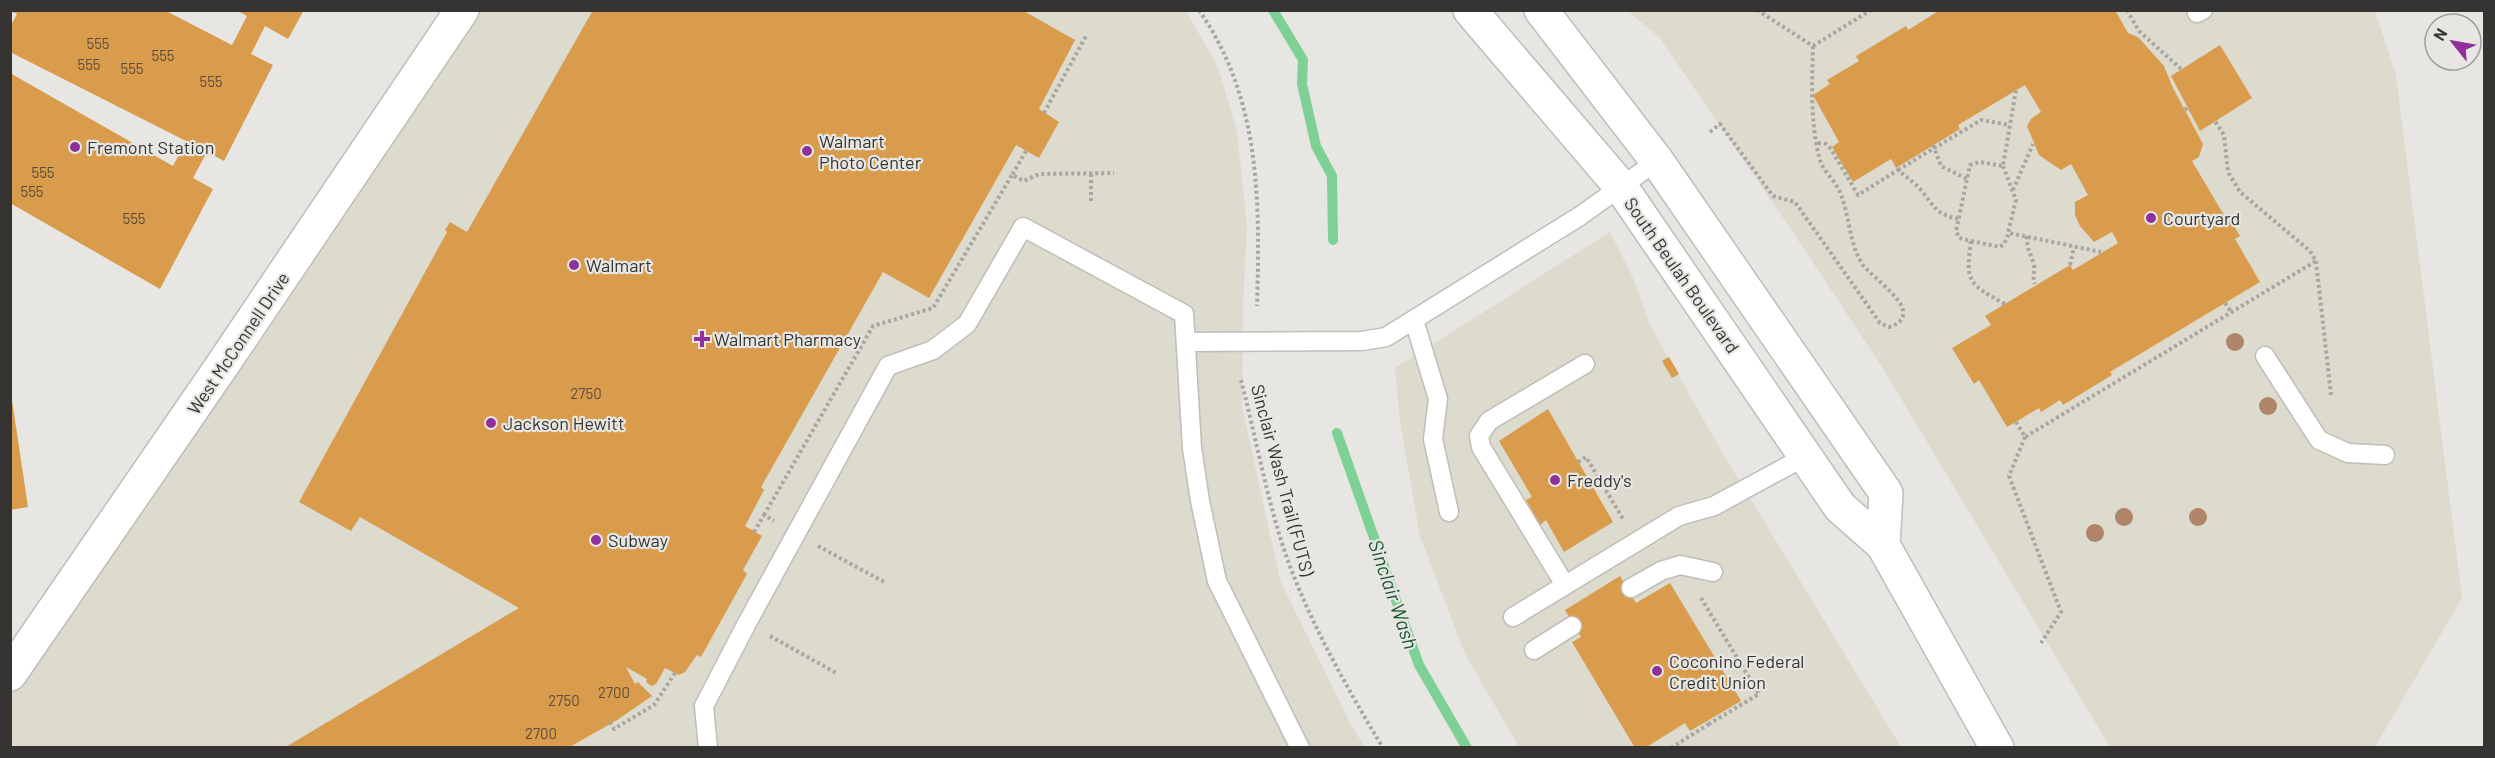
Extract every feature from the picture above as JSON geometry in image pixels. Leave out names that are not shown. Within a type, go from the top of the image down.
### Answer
[{"type":"main road","name":"West McConnell Drive","points":[[10,674],[360,165],[462,10]]},
{"type":"main road","name":"South Beulah Boulevard","points":[[1470,10],[1621,187],[1840,507],[1883,545],[1997,747]]},
{"type":"main road","points":[[1541,10],[1657,161],[1886,494],[1883,545]]},
{"type":"lane","points":[[1186,342],[1362,341],[1386,337],[1580,216],[1657,161]]},
{"type":"lane","points":[[706,747],[704,706],[810,506],[888,366],[933,350],[967,324],[1023,226],[1184,314],[1192,448],[1200,501],[1217,581],[1300,747]]},
{"type":"lane","points":[[1414,320],[1438,399],[1433,439],[1449,512]]},
{"type":"lane","points":[[2265,356],[2319,440],[2348,453],[2385,455]]},
{"type":"lane","points":[[1564,585],[1480,447],[1479,436],[1489,421],[1585,364]]},
{"type":"lane","points":[[1513,617],[1679,516],[1714,506],[1806,456]]},
{"type":"lane","points":[[1631,588],[1660,571],[1680,565],[1713,572]]},
{"type":"lane","points":[[1534,650],[1572,626]]},
{"type":"path","points":[[1199,10],[1232,66],[1246,111],[1254,152],[1260,227],[1257,306]]},
{"type":"path","points":[[1757,10],[1813,46]]},
{"type":"path","points":[[1813,46],[1871,10]]},
{"type":"path","points":[[2127,10],[2139,31],[2181,69]]},
{"type":"path","points":[[1044,113],[1086,36]]},
{"type":"path","points":[[1710,132],[1720,124],[1773,196],[1795,202],[1880,323],[1889,327],[1898,324],[1905,311],[1899,301],[1863,265],[1850,233],[1841,193],[1820,162],[1812,98],[1813,46]]},
{"type":"path","points":[[2003,166],[1978,162],[1970,165],[1956,231],[1959,238],[2000,247],[2004,244],[2008,234],[2016,200],[2003,166],[2016,90]]},
{"type":"path","points":[[1818,143],[1826,144],[1831,149],[1858,195],[1981,120],[2010,124]]},
{"type":"path","points":[[2215,121],[2224,135],[2228,172],[2240,192],[2310,252],[2316,261],[2331,395]]},
{"type":"path","points":[[2012,190],[2033,144]]},
{"type":"path","points":[[1934,147],[1941,166],[1967,179]]},
{"type":"path","points":[[1026,151],[1012,176],[1024,181],[1039,174],[1114,173]]},
{"type":"path","points":[[1898,170],[1920,190],[1935,210],[1944,216],[1959,219]]},
{"type":"path","points":[[1091,173],[1091,201]]},
{"type":"path","points":[[2008,234],[2101,252]]},
{"type":"path","points":[[2027,236],[2026,249],[2033,262],[2035,284]]},
{"type":"path","points":[[1971,241],[1967,265],[1970,280],[1978,289],[2005,304]]},
{"type":"path","points":[[2070,265],[2074,247]]},
{"type":"path","points":[[2041,643],[2061,612],[2009,476],[2025,437],[2316,261]]},
{"type":"path","points":[[2225,303],[2232,313]]},
{"type":"path","name":"Sinclair Wash Trail (FUTS)","points":[[1241,380],[1291,568],[1302,596],[1349,690],[1383,747]]},
{"type":"path","points":[[2016,422],[2025,437]]},
{"type":"path","points":[[1578,462],[1586,457],[1625,522]]},
{"type":"path","points":[[754,532],[764,515],[779,524]]},
{"type":"path","points":[[810,542],[886,584]]},
{"type":"path","points":[[1671,747],[1759,694],[1698,594]]},
{"type":"path","points":[[769,636],[838,674]]},
{"type":"path","points":[[610,722],[614,729],[654,705],[675,673]]},
{"type":"shaded area","points":[[472,11],[1186,11],[1218,67],[1237,132],[1247,226],[1243,304],[1242,406],[1280,580],[1352,727],[1365,747],[11,747],[10,661]]},
{"type":"shaded area","points":[[1628,11],[2375,11],[2396,75],[2462,598],[2375,747],[2110,747],[1884,370],[1659,37]]},
{"type":"shaded area","points":[[1610,232],[1633,278],[1651,327],[1722,452],[1901,747],[1519,747],[1465,654],[1420,536],[1400,422],[1395,368]]},
{"type":"building","name":"Fremont Station","points":[[10,10],[164,10],[232,45],[247,16],[236,10],[304,10],[288,39],[265,26],[251,54],[273,65],[224,161],[207,152],[193,178],[213,189],[160,289],[10,203],[10,73],[173,166],[186,141],[10,52],[10,27],[17,14]]},
{"type":"building","points":[[593,10],[1022,10],[1075,40],[1039,109],[1059,122],[1039,158],[1016,145],[929,298],[883,272],[761,487],[764,490],[745,526],[762,536],[743,570],[747,574],[701,657],[697,655],[685,672],[679,675],[665,668],[656,684],[651,686],[646,682],[647,679],[626,667],[635,684],[638,682],[652,696],[617,720],[568,748],[284,748],[519,608],[360,517],[351,531],[299,502],[447,232],[445,230],[450,222],[467,232]]},
{"type":"building","name":"Courtyard","points":[[1940,10],[2115,10],[2128,33],[2138,37],[2164,66],[2203,144],[2199,157],[2192,161],[2228,222],[2231,221],[2240,236],[2235,239],[2260,282],[2110,372],[2112,375],[2063,405],[2060,400],[2041,412],[2039,408],[2007,427],[1979,380],[1974,384],[1952,348],[1991,325],[1985,316],[2070,265],[2073,270],[2118,243],[2112,232],[2094,242],[2080,226],[2075,215],[2075,202],[2088,195],[2071,164],[2061,170],[2039,155],[2027,126],[2031,119],[2041,112],[2025,85],[1958,125],[1960,129],[1896,168],[1891,159],[1853,182],[1832,147],[1839,142],[1813,95],[1830,84],[1827,80],[1859,61],[1856,56],[1906,26],[1908,30]]},
{"type":"building","points":[[2220,45],[2252,98],[2200,131],[2171,76]]},
{"type":"building","points":[[1669,357],[1679,374],[1672,378],[1662,361]]},
{"type":"building","points":[[10,387],[28,507],[10,510]]},
{"type":"building","name":"Freddy's","points":[[1548,409],[1613,522],[1564,552],[1546,520],[1540,525],[1526,500],[1532,497],[1499,441]]},
{"type":"building","name":"Coconino Federal Credit Union","points":[[1620,576],[1636,603],[1670,583],[1741,701],[1690,731],[1685,723],[1645,748],[1635,748],[1572,642],[1581,637],[1565,610]]},
{"type":"waterway","name":"Sinclair Wash","points":[[1273,10],[1303,60],[1302,84],[1316,146],[1332,176],[1333,240]]},
{"type":"waterway","name":"Sinclair Wash","points":[[1337,433],[1419,665],[1467,748]]},
{"type":"place","name":"Fremont Station","points":[[75,147]]},
{"type":"place","name":"Walmart Photo Center","points":[[807,151]]},
{"type":"place","name":"Courtyard","points":[[2151,218]]},
{"type":"place","name":"Walmart","points":[[574,265]]},
{"type":"place","name":"Walmart Pharmacy","points":[[702,339]]},
{"type":"place","name":"Jackson Hewitt","points":[[491,423]]},
{"type":"place","name":"Freddy's","points":[[1555,480]]},
{"type":"place","name":"Subway","points":[[596,540]]},
{"type":"place","name":"Coconino Federal Credit Union","points":[[1657,671]]}]
